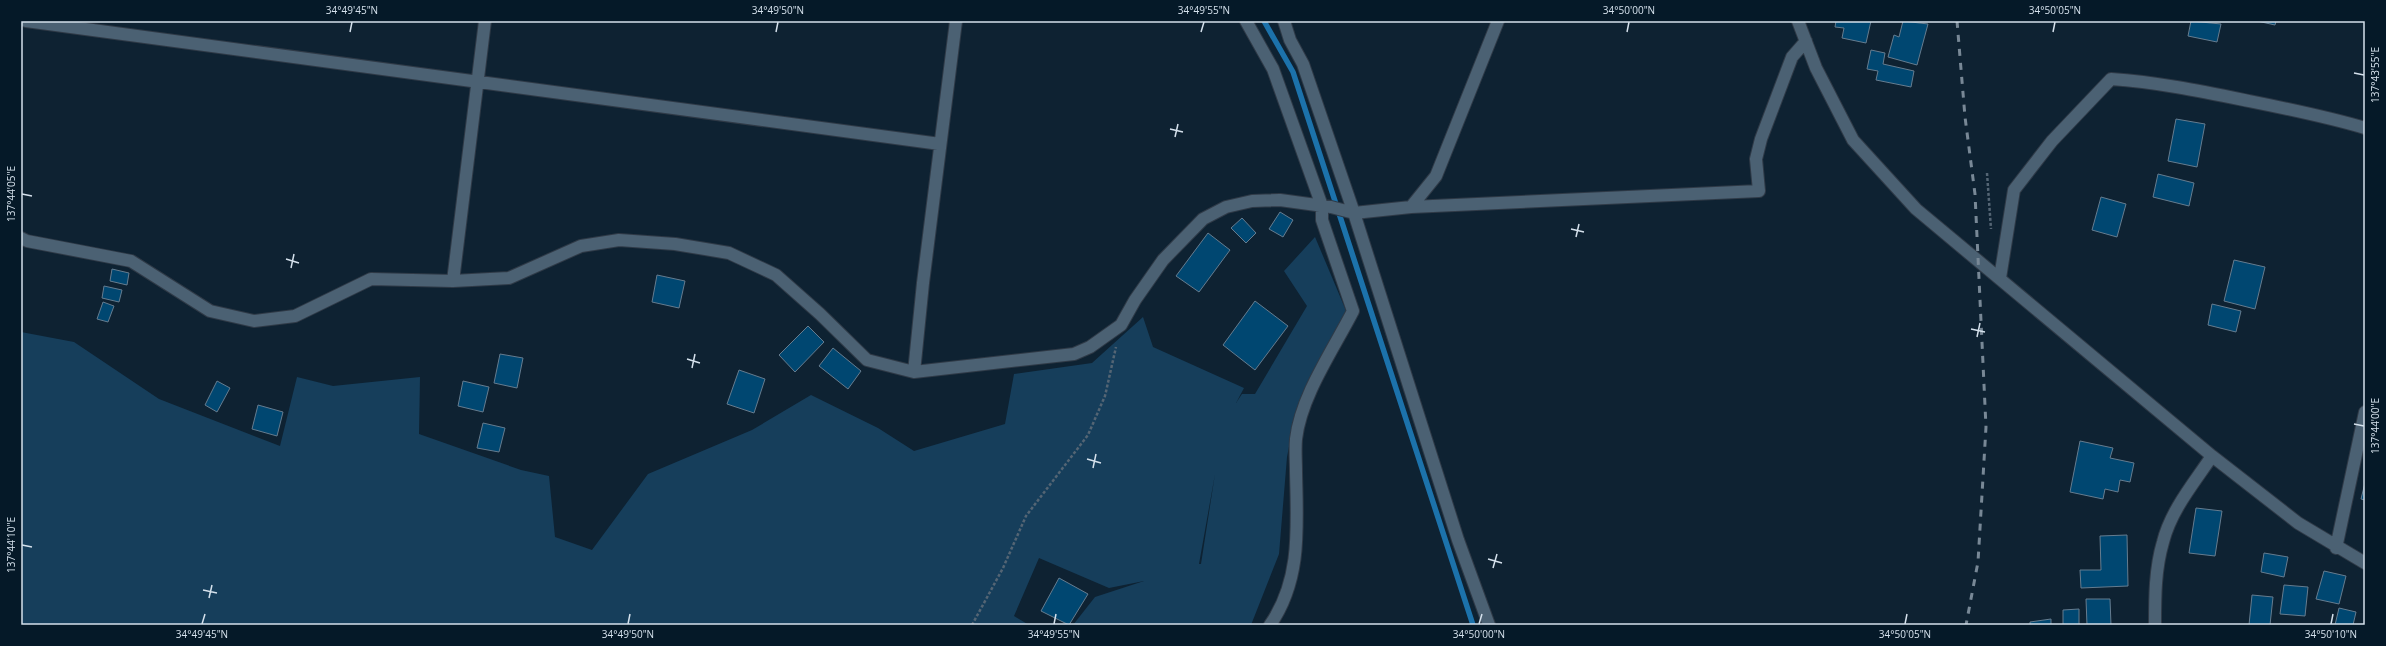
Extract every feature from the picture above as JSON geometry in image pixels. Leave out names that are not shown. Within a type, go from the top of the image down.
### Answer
[{"type":"street","points":[[26,21],[478,80],[940,144]]},
{"type":"street","points":[[453,281],[485,21]]},
{"type":"street","points":[[914,372],[940,144],[956,21]]},
{"type":"street","points":[[1246,21],[1273,69],[1327,206],[1322,220],[1353,312],[1302,409],[1296,439],[1297,551],[1292,578],[1285,598],[1270,625]]},
{"type":"street","points":[[1284,21],[1290,40],[1303,64],[1455,533],[1489,625]]},
{"type":"street","points":[[1411,207],[1436,176],[1498,21]]},
{"type":"street","points":[[1798,21],[1816,68],[1853,140],[1916,209],[2212,456],[2298,524],[2336,548],[2365,563]]},
{"type":"street","points":[[21,238],[27,242],[131,261],[210,311],[254,321],[295,316],[371,278],[453,281],[509,278],[581,246],[619,240],[675,244],[729,253],[776,274],[867,360],[914,372],[1074,354],[1090,347],[1121,325],[1135,300],[1163,260],[1203,219],[1226,207],[1252,201],[1280,200],[1327,206],[1350,212],[1411,207],[1759,191],[1756,159],[1761,138],[1792,57],[1806,41]]},
{"type":"street","points":[[2000,278],[2014,190],[2052,141],[2111,79],[2141,81],[2217,94],[2325,116],[2365,128]]},
{"type":"street","points":[[2336,548],[2365,412]]},
{"type":"street","points":[[2155,625],[2155,589],[2163,541],[2178,506],[2212,456]]},
{"type":"path","points":[[1987,174],[1992,236]]},
{"type":"path","points":[[972,625],[1003,568],[1026,516],[1088,434],[1105,396],[1121,325]]},
{"type":"shaded area","points":[[1315,237],[1347,313],[1294,421],[1287,457],[1279,554],[1251,625],[1073,625],[1095,597],[1144,581],[1109,588],[1039,558],[1014,616],[1029,625],[21,625],[21,332],[74,342],[159,399],[280,446],[297,377],[333,386],[420,377],[419,434],[521,470],[549,476],[555,537],[592,550],[648,474],[752,430],[811,395],[878,428],[914,451],[1005,424],[1014,374],[1092,363],[1143,317],[1153,347],[1244,388],[1236,403],[1242,394],[1255,394],[1307,306],[1284,271]],"holes":[[[1215,474],[1201,564],[1199,564]]]},
{"type":"building","points":[[1836,21],[1871,21],[1866,43],[1842,38],[1844,28],[1835,27]]},
{"type":"building","points":[[1903,21],[1928,24],[1917,65],[1888,57],[1894,35],[1899,37]]},
{"type":"building","points":[[2191,21],[2221,24],[2217,42],[2188,36]]},
{"type":"building","points":[[2257,21],[2276,21],[2275,25]]},
{"type":"building","points":[[1871,50],[1885,53],[1883,64],[1914,71],[1911,87],[1876,80],[1878,71],[1867,69]]},
{"type":"building","points":[[2176,119],[2205,124],[2197,167],[2168,161]]},
{"type":"building","points":[[2158,174],[2194,183],[2189,206],[2153,197]]},
{"type":"building","points":[[2101,197],[2126,204],[2117,237],[2092,230]]},
{"type":"building","points":[[1280,212],[1293,220],[1283,237],[1269,229]]},
{"type":"building","points":[[1242,218],[1256,233],[1246,243],[1231,228]]},
{"type":"building","points":[[1208,233],[1230,250],[1199,292],[1176,276]]},
{"type":"building","points":[[2234,260],[2265,267],[2255,309],[2224,301]]},
{"type":"building","points":[[112,269],[129,273],[127,285],[110,281]]},
{"type":"building","points":[[657,275],[685,281],[679,308],[652,302]]},
{"type":"building","points":[[104,286],[122,290],[119,302],[102,298]]},
{"type":"building","points":[[1255,301],[1288,326],[1255,370],[1223,345]]},
{"type":"building","points":[[103,302],[114,306],[108,322],[97,319]]},
{"type":"building","points":[[2212,304],[2241,311],[2236,332],[2208,325]]},
{"type":"building","points":[[808,326],[824,342],[795,372],[779,355]]},
{"type":"building","points":[[833,348],[861,371],[848,389],[819,366]]},
{"type":"building","points":[[500,354],[523,358],[517,388],[494,383]]},
{"type":"building","points":[[739,370],[765,379],[754,413],[727,404]]},
{"type":"building","points":[[217,381],[230,388],[217,412],[205,405]]},
{"type":"building","points":[[463,381],[489,387],[483,412],[458,406]]},
{"type":"building","points":[[258,405],[283,412],[277,436],[252,429]]},
{"type":"building","points":[[483,423],[505,428],[499,452],[477,448]]},
{"type":"building","points":[[2080,441],[2113,448],[2110,458],[2134,463],[2130,482],[2120,480],[2118,492],[2105,489],[2103,499],[2070,492]]},
{"type":"building","points":[[2365,483],[2365,500],[2361,499]]},
{"type":"building","points":[[2196,508],[2222,511],[2215,556],[2189,553]]},
{"type":"building","points":[[2127,535],[2128,586],[2081,588],[2080,570],[2101,570],[2100,536]]},
{"type":"building","points":[[2264,553],[2288,557],[2284,577],[2261,572]]},
{"type":"building","points":[[2324,571],[2346,576],[2339,604],[2316,599]]},
{"type":"building","points":[[1059,578],[1088,594],[1069,625],[1041,611]]},
{"type":"building","points":[[2284,585],[2308,587],[2305,616],[2280,614]]},
{"type":"building","points":[[2252,595],[2273,597],[2270,625],[2249,625]]},
{"type":"building","points":[[2086,599],[2110,599],[2111,625],[2087,625]]},
{"type":"building","points":[[2339,608],[2356,612],[2353,625],[2335,625]]},
{"type":"building","points":[[2079,609],[2079,625],[2063,625],[2063,610]]},
{"type":"building","points":[[2051,619],[2051,625],[2030,625],[2030,622]]},
{"type":"waterway","points":[[1264,21],[1293,72],[1473,625]]},
{"type":"railway","points":[[1957,21],[1965,117],[1975,194],[1986,427],[1978,562],[1966,625]]}]
